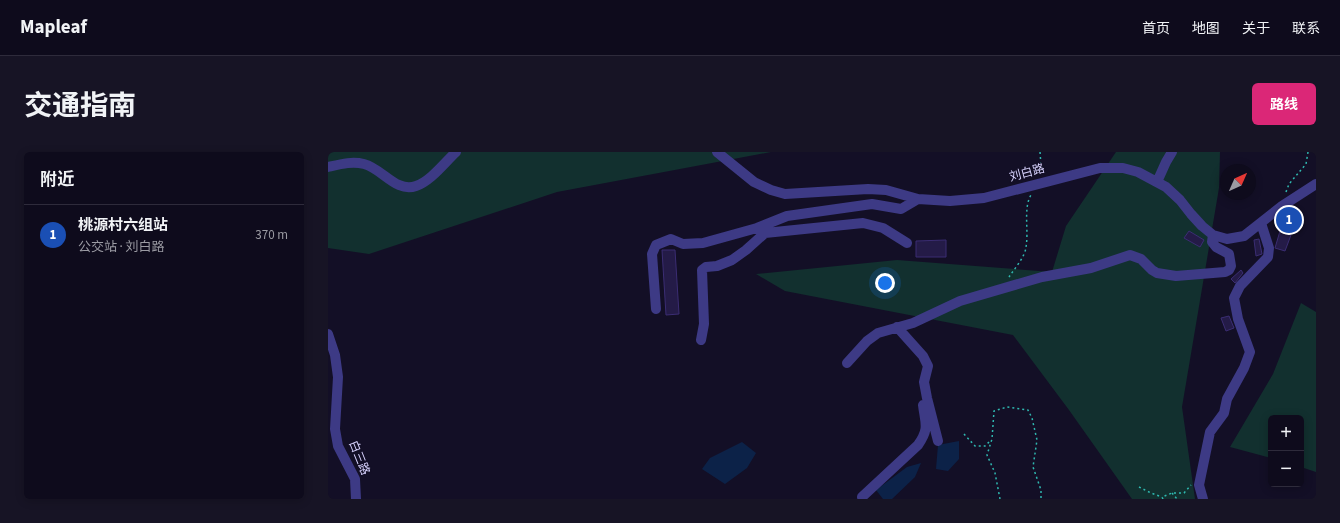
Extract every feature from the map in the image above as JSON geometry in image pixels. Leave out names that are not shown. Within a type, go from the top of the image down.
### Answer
[{"type":"street","points":[[328,167],[350,162],[365,165],[378,170],[396,184],[406,187],[416,186],[428,179],[456,152]]},
{"type":"street","name":"刘白路","points":[[717,152],[754,182],[771,190],[785,194],[868,189],[886,190],[918,199],[950,201],[984,198],[1100,168],[1123,168],[1138,172],[1166,187],[1213,235],[1212,242],[1216,247],[1229,254],[1231,266],[1230,270],[1225,272],[1176,276],[1157,273],[1141,259],[1130,255],[1091,268],[1042,277],[960,301],[913,323],[897,327]]},
{"type":"street","points":[[1157,182],[1172,152]]},
{"type":"street","points":[[1213,235],[1227,239],[1244,236],[1282,206],[1316,184]]},
{"type":"street","points":[[701,340],[704,324],[702,270],[706,267],[718,266],[732,260],[746,250],[761,231],[787,216],[872,204],[901,209],[918,199]]},
{"type":"street","points":[[656,309],[652,254],[656,245],[671,239],[683,244],[703,243],[761,231],[863,223],[884,228],[907,243]]},
{"type":"street","points":[[1203,499],[1199,484],[1210,432],[1224,413],[1227,399],[1246,364],[1250,352],[1238,319],[1234,298],[1240,286],[1268,257],[1269,248],[1261,223]]},
{"type":"street","points":[[848,363],[866,341],[878,333],[897,327],[923,356],[928,366],[924,382],[938,441]]},
{"type":"street","name":"白三路","points":[[328,334],[335,355],[338,377],[335,429],[338,446],[355,479],[356,499]]},
{"type":"street","points":[[862,497],[918,445],[924,437],[927,429],[923,406],[927,398]]},
{"type":"path","points":[[1040,152],[1047,181]]},
{"type":"path","points":[[1282,206],[1289,184],[1306,164],[1308,152]]},
{"type":"path","points":[[1008,278],[1026,249],[1028,224],[1027,201],[1034,190],[1024,187]]},
{"type":"path","points":[[1000,499],[995,473],[987,456],[992,439],[994,411],[1007,407],[1028,410],[1032,418],[1037,440],[1033,466],[1041,490],[1041,499]]},
{"type":"path","points":[[964,434],[975,446],[985,446],[992,439]]},
{"type":"path","points":[[1139,487],[1162,498],[1172,493],[1184,493],[1192,485],[1199,484]]},
{"type":"path","points":[[1172,493],[1177,499]]},
{"type":"green space","points":[[328,152],[771,152],[557,192],[369,254],[328,248]]},
{"type":"green space","points":[[1116,152],[1220,152],[1219,188],[1182,407],[1195,499],[1132,499],[1069,410],[1013,335],[785,291],[756,274],[897,260],[1052,272],[1066,226]]},
{"type":"green space","points":[[1301,303],[1316,312],[1316,472],[1304,468],[1304,415],[1268,415],[1268,457],[1230,447],[1273,374]]},
{"type":"water","points":[[959,441],[959,459],[948,471],[936,469],[938,445]]},
{"type":"water","points":[[742,442],[756,453],[747,468],[725,484],[702,469],[710,458]]},
{"type":"water","points":[[921,463],[915,477],[892,499],[883,499],[876,490],[907,467]]},
{"type":"building","points":[[1189,231],[1204,240],[1200,247],[1184,238]]},
{"type":"building","points":[[1280,231],[1291,235],[1285,251],[1275,248]]},
{"type":"building","points":[[1259,239],[1262,254],[1256,256],[1254,240]]},
{"type":"building","points":[[946,240],[946,257],[916,257],[916,241]]},
{"type":"building","points":[[662,250],[675,250],[679,314],[666,315]]},
{"type":"building","points":[[1241,270],[1243,273],[1235,283],[1231,279]]},
{"type":"building","points":[[1229,316],[1234,328],[1226,331],[1221,318]]},
{"type":"place","name":"桃源村六组站","points":[[1289,220]]}]
